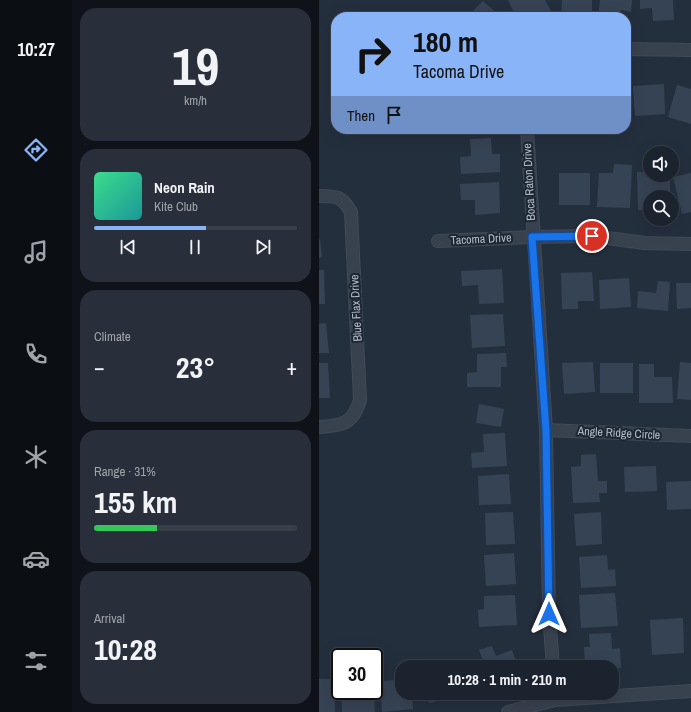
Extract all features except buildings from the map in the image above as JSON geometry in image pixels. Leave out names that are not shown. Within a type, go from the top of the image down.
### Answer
[{"type":"street","points":[[631,49],[691,50]]},
{"type":"street","name":"Boca Raton Drive","points":[[527,134],[532,237],[546,430],[549,614],[552,660]]},
{"type":"street","name":"Blue Flax Drive","points":[[319,196],[332,196],[345,201],[351,212],[360,400],[353,415],[347,422],[339,426],[319,427]]},
{"type":"street","name":"Tacoma Drive","points":[[438,241],[592,236],[645,243],[691,244]]},
{"type":"street","name":"Angle Ridge Circle","points":[[546,430],[691,436]]},
{"type":"street","points":[[619,694],[691,691]]},
{"type":"street","points":[[508,712],[546,700]]},
{"type":"route","points":[[549,614],[549,528],[546,430],[532,237],[592,236]]}]
